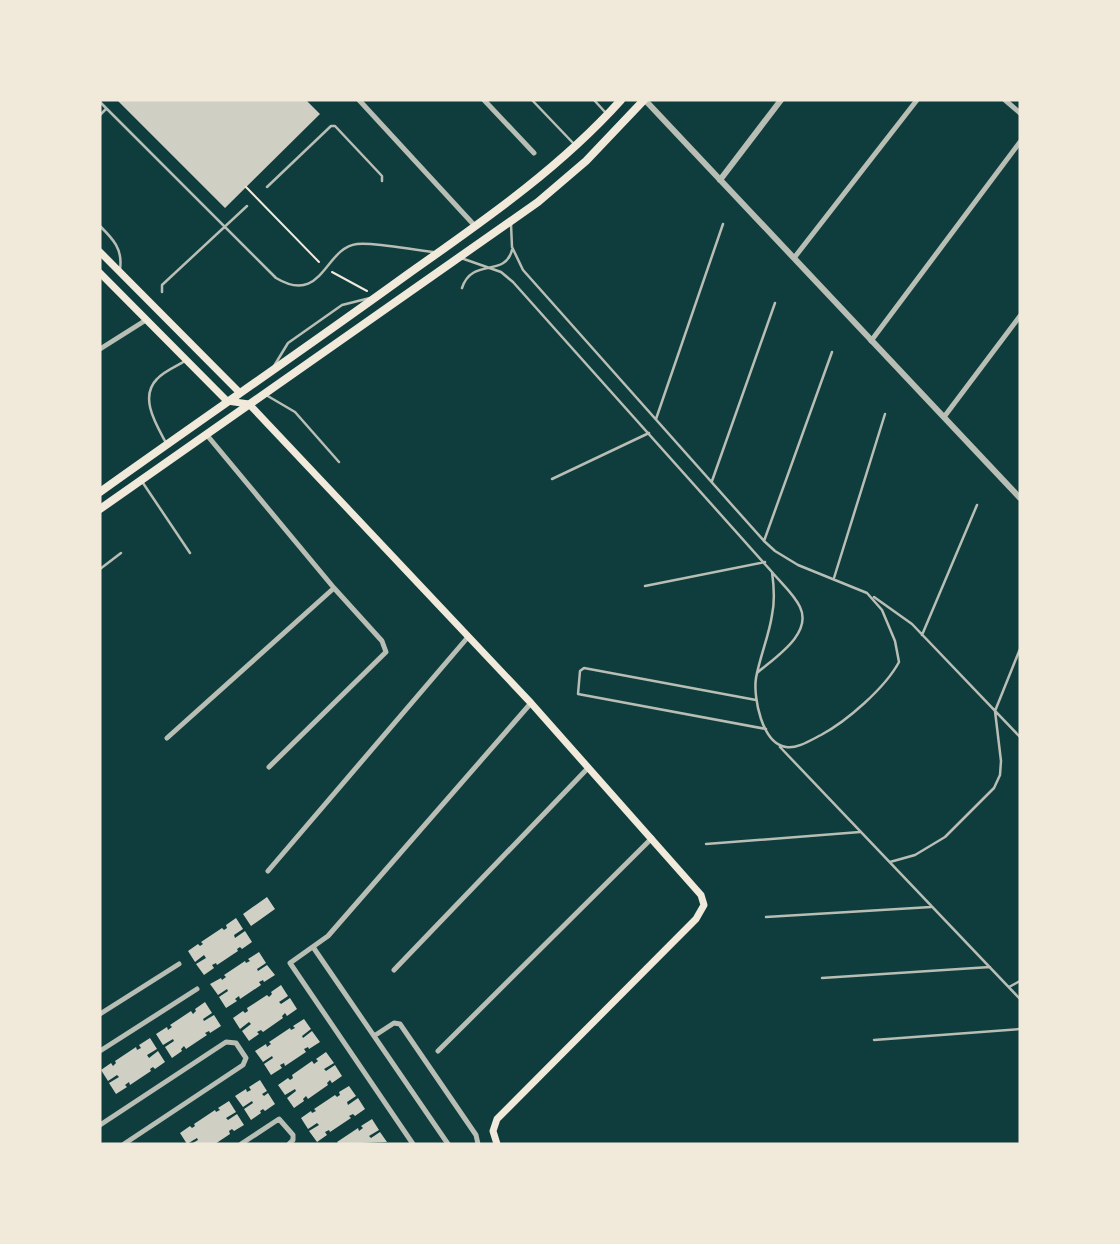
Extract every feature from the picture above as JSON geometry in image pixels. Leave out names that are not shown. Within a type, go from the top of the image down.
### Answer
[{"type":"main road","points":[[100,492],[534,183],[576,146],[621,100]]},
{"type":"main road","points":[[100,509],[554,189],[586,161],[644,100]]},
{"type":"main road","points":[[100,252],[240,393]]},
{"type":"main road","points":[[109,283],[120,272]]},
{"type":"main road","points":[[100,273],[227,401],[249,404],[531,703],[701,895],[704,905],[696,919],[497,1119],[493,1131],[497,1144]]},
{"type":"street","points":[[359,100],[475,226]]},
{"type":"street","points":[[484,100],[534,153]]},
{"type":"street","points":[[644,100],[1020,496]]},
{"type":"street","points":[[720,180],[781,100]]},
{"type":"street","points":[[793,258],[917,100]]},
{"type":"street","points":[[1005,100],[1020,113]]},
{"type":"street","points":[[871,341],[1020,142]]},
{"type":"street","points":[[944,417],[1020,316]]},
{"type":"street","points":[[100,349],[146,320]]},
{"type":"street","points":[[206,434],[334,588],[382,641],[386,652],[269,767]]},
{"type":"street","points":[[167,738],[334,588]]},
{"type":"street","points":[[268,871],[468,637]]},
{"type":"street","points":[[413,1144],[290,966],[292,960],[320,942],[531,703]]},
{"type":"street","points":[[394,970],[588,768]]},
{"type":"street","points":[[438,1051],[652,838]]},
{"type":"street","points":[[313,947],[448,1144]]},
{"type":"street","points":[[100,1014],[179,964]]},
{"type":"street","points":[[100,1051],[197,989]]},
{"type":"street","points":[[374,1037],[394,1023],[400,1024],[476,1135],[478,1144]]},
{"type":"street","points":[[100,1125],[226,1042],[236,1043],[246,1058],[243,1065],[124,1144]]},
{"type":"street","points":[[241,1144],[279,1119],[293,1135],[289,1144]]},
{"type":"lane","points":[[532,100],[576,146]]},
{"type":"lane","points":[[594,100],[608,115]]},
{"type":"lane","points":[[100,102],[276,278],[288,285],[306,285],[345,249],[358,244],[438,253]]},
{"type":"lane","points":[[100,115],[106,109]]},
{"type":"lane","points":[[267,187],[331,125],[335,126],[382,176],[382,181]]},
{"type":"lane","points":[[162,292],[162,285],[247,205]]},
{"type":"lane","points":[[462,288],[471,272],[508,260],[512,252],[511,220]]},
{"type":"lane","points":[[656,419],[723,224]]},
{"type":"lane","points":[[100,226],[120,251],[120,272]]},
{"type":"lane","points":[[512,247],[523,270],[764,541],[787,560],[867,593],[899,613],[1020,737]]},
{"type":"lane","points":[[458,257],[501,272],[513,282],[765,562],[799,605],[802,611],[802,626],[794,640],[757,673]]},
{"type":"lane","points":[[272,370],[283,348],[342,305],[377,297]]},
{"type":"lane","points":[[712,481],[775,303]]},
{"type":"lane","points":[[764,541],[832,352]]},
{"type":"lane","points":[[166,444],[149,407],[152,386],[156,379],[186,360]]},
{"type":"lane","points":[[263,393],[295,412],[339,461]]},
{"type":"lane","points":[[834,578],[885,414]]},
{"type":"lane","points":[[552,479],[649,433]]},
{"type":"lane","points":[[141,480],[190,553]]},
{"type":"lane","points":[[922,635],[976,505]]},
{"type":"lane","points":[[100,569],[121,553]]},
{"type":"lane","points":[[645,586],[765,562]]},
{"type":"lane","points":[[772,572],[772,616],[757,673],[756,700],[766,729],[1020,999]]},
{"type":"lane","points":[[773,739],[787,747],[796,746],[824,733],[839,723],[893,672],[899,662],[895,641],[882,610],[867,593]]},
{"type":"lane","points":[[890,862],[915,855],[945,837],[994,788],[1000,775],[1001,761],[995,711],[1020,649]]},
{"type":"lane","points":[[756,700],[584,668],[580,671],[578,694],[766,729]]},
{"type":"lane","points":[[706,844],[861,832]]},
{"type":"lane","points":[[766,917],[933,907]]},
{"type":"lane","points":[[822,978],[990,967]]},
{"type":"lane","points":[[1009,987],[1020,981]]},
{"type":"lane","points":[[874,1040],[1020,1029]]},
{"type":"path","points":[[246,187],[325,269],[377,297]]},
{"type":"building","points":[[117,100],[306,100],[320,114],[225,208]]},
{"type":"building","points":[[267,897],[275,909],[251,926],[243,914]]},
{"type":"building","points":[[236,918],[243,929],[234,935],[235,938],[245,931],[252,942],[242,949],[240,947],[217,965],[212,965],[214,968],[204,975],[196,964],[206,958],[204,955],[195,962],[188,951],[198,944],[203,944],[201,942],[222,928],[227,928],[226,925]]},
{"type":"building","points":[[259,952],[266,963],[257,969],[258,971],[267,965],[275,975],[259,982],[261,985],[240,999],[239,996],[235,999],[237,1001],[226,1008],[219,997],[228,991],[227,989],[218,995],[210,984],[221,978],[222,980],[226,977],[224,975],[245,961],[250,961],[248,959]]},
{"type":"building","points":[[281,985],[288,996],[279,1002],[281,1004],[290,998],[297,1009],[287,1016],[285,1013],[283,1018],[263,1032],[257,1032],[259,1034],[249,1041],[242,1031],[251,1024],[249,1022],[240,1029],[233,1018],[243,1011],[248,1011],[247,1008],[267,995],[269,997],[271,992]]},
{"type":"building","points":[[205,1002],[212,1013],[203,1019],[204,1021],[214,1015],[221,1026],[205,1033],[207,1035],[186,1049],[184,1046],[182,1051],[172,1058],[165,1047],[174,1041],[173,1039],[163,1045],[156,1034],[167,1027],[168,1030],[172,1027],[170,1025],[191,1011],[193,1014],[195,1009]]},
{"type":"building","points":[[304,1019],[311,1029],[303,1038],[312,1031],[320,1042],[304,1049],[306,1052],[285,1066],[284,1063],[280,1065],[282,1068],[271,1075],[264,1064],[273,1058],[272,1056],[263,1062],[255,1051],[266,1044],[267,1047],[271,1044],[269,1042],[290,1028],[295,1028],[293,1026]]},
{"type":"building","points":[[150,1038],[157,1049],[147,1055],[149,1058],[158,1051],[165,1062],[155,1069],[153,1067],[130,1085],[129,1082],[125,1085],[127,1087],[116,1094],[109,1083],[119,1077],[117,1075],[108,1081],[101,1070],[111,1063],[113,1066],[115,1061],[136,1047],[137,1050],[141,1048],[139,1045]]},
{"type":"building","points":[[326,1052],[334,1063],[324,1069],[326,1071],[335,1065],[342,1076],[332,1083],[330,1080],[328,1085],[308,1099],[306,1096],[304,1101],[294,1108],[287,1098],[295,1089],[285,1095],[278,1085],[288,1078],[293,1078],[292,1075],[312,1061],[314,1064],[318,1061],[316,1059]]},
{"type":"building","points":[[260,1080],[267,1091],[262,1094],[264,1096],[268,1093],[275,1104],[265,1111],[260,1111],[261,1113],[251,1120],[244,1109],[253,1103],[252,1101],[243,1107],[235,1096],[246,1089],[247,1092],[251,1090],[249,1087]]},
{"type":"building","points":[[349,1086],[356,1096],[347,1102],[348,1105],[358,1098],[365,1109],[355,1116],[349,1116],[351,1118],[330,1132],[325,1132],[327,1135],[317,1142],[309,1131],[319,1125],[317,1123],[308,1129],[301,1118],[311,1111],[316,1111],[314,1109],[335,1095],[340,1095],[339,1092]]},
{"type":"building","points":[[229,1101],[236,1112],[226,1118],[228,1120],[237,1114],[244,1125],[234,1131],[232,1129],[230,1134],[215,1144],[191,1144],[198,1140],[197,1138],[187,1144],[180,1133],[190,1126],[192,1128],[215,1110],[220,1110],[218,1108]]},
{"type":"building","points":[[372,1119],[379,1130],[369,1136],[371,1138],[380,1132],[387,1142],[337,1142],[358,1128],[359,1131],[363,1128],[361,1126]]}]
